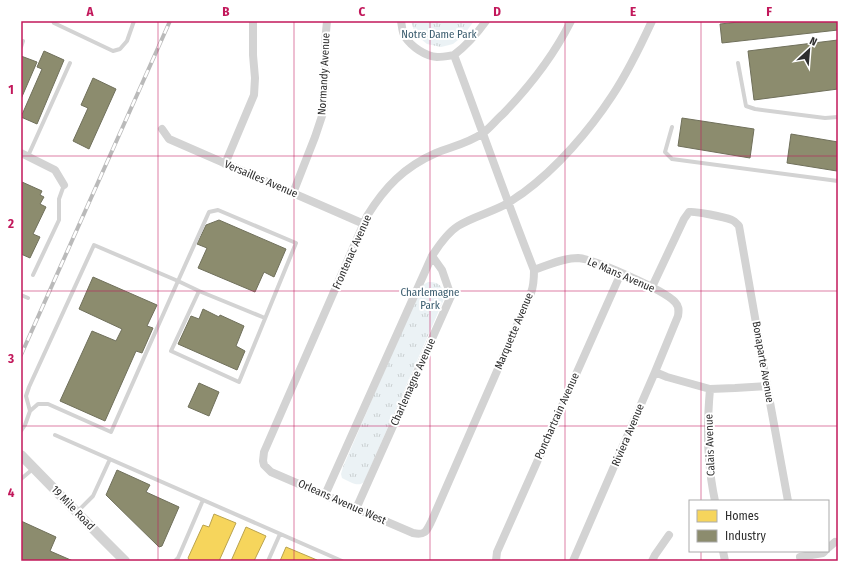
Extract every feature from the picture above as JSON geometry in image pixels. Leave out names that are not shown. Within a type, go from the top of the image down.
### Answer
[{"type":"street","points":[[225,164],[254,95],[255,78],[253,21]]},
{"type":"street","name":"Normandy Avenue","points":[[293,193],[315,138],[323,113],[326,21]]},
{"type":"street","points":[[401,21],[402,29],[409,42],[418,50],[436,57],[454,55],[465,47],[486,21]]},
{"type":"street","name":"Frontenac Avenue","points":[[264,465],[264,452],[367,216],[380,197],[392,182],[409,168],[483,133],[516,100],[543,68],[564,36],[571,21]]},
{"type":"street","points":[[325,494],[432,256],[440,243],[448,234],[458,227],[508,203],[524,192],[570,150],[597,118],[612,97],[626,73],[652,21]]},
{"type":"street","name":"Marquette Avenue","points":[[423,534],[427,530],[432,520],[533,286],[534,270],[454,55]]},
{"type":"street","name":"Versailles Avenue","points":[[162,129],[169,139],[364,224]]},
{"type":"street","points":[[24,155],[55,170],[64,185]]},
{"type":"street","name":"Bonaparte Avenue","points":[[652,287],[684,219],[689,212],[697,212],[728,219],[739,226],[788,500]]},
{"type":"street","name":"Charlemagne Avenue","points":[[356,509],[451,296],[442,270],[432,256]]},
{"type":"street","name":"Le Mans Avenue","points":[[534,270],[560,261],[578,258],[587,259],[652,287],[670,297],[679,309]]},
{"type":"street","name":"Ponchartrain Avenue","points":[[496,561],[497,552],[621,273]]},
{"type":"street","name":"Riviera Avenue","points":[[573,561],[655,372],[678,316],[679,309]]},
{"type":"street","points":[[655,372],[667,377],[710,389],[767,386]]},
{"type":"street","name":"Calais Avenue","points":[[710,389],[708,457],[715,500]]},
{"type":"street","name":"19 Mile Road","points":[[21,455],[125,561]]},
{"type":"street","name":"Orleans Avenue West","points":[[264,465],[271,472],[325,494],[356,509],[413,533],[423,534]]},
{"type":"street","points":[[652,561],[669,535]]},
{"type":"street","points":[[829,547],[835,542]]},
{"type":"street","points":[[800,556],[824,552]]},
{"type":"lane","points":[[52,21],[54,24],[113,50],[120,49],[127,41],[134,21]]},
{"type":"lane","points":[[21,47],[23,42]]},
{"type":"lane","points":[[24,155],[70,63]]},
{"type":"lane","points":[[738,63],[746,106],[755,109],[825,118],[838,117]]},
{"type":"lane","points":[[672,127],[665,152],[672,159],[838,181]]},
{"type":"lane","points":[[33,275],[59,220],[59,199],[64,185]]},
{"type":"lane","points":[[21,431],[30,411],[38,404],[48,404],[112,432],[209,212],[218,210],[296,243],[239,382],[171,351],[199,291]]},
{"type":"lane","points":[[30,411],[26,396],[29,387],[94,245],[265,318]]},
{"type":"lane","points":[[21,295],[28,298]]},
{"type":"lane","points":[[55,435],[280,534],[330,559],[342,561]]},
{"type":"lane","points":[[77,512],[93,496],[110,459]]},
{"type":"lane","points":[[21,479],[34,468]]},
{"type":"lane","points":[[175,561],[178,558],[203,500]]},
{"type":"lane","points":[[268,561],[280,534]]},
{"type":"green space","name":"Notre Dame Park","points":[[411,21],[474,21],[463,36],[453,44],[441,47],[427,44],[415,34]]},
{"type":"green space","name":"Charlemagne Park","points":[[428,282],[438,284],[440,286],[444,299],[364,482],[362,484],[353,483],[342,478],[341,474],[343,467],[421,286]]},
{"type":"building: Homes","points":[[214,514],[236,523],[219,561],[190,561],[188,558],[203,525],[209,527]]},
{"type":"building: Homes","points":[[246,527],[266,536],[254,561],[231,561]]},
{"type":"building: Homes","points":[[286,547],[317,560],[280,561]]},
{"type":"building: Industry","points":[[748,21],[838,21],[838,30],[722,43],[720,24]]},
{"type":"building: Industry","points":[[838,40],[838,89],[754,100],[748,51]]},
{"type":"building: Industry","points":[[44,51],[64,60],[37,124],[21,117],[42,69],[37,67]]},
{"type":"building: Industry","points":[[21,56],[37,62],[21,99]]},
{"type":"building: Industry","points":[[93,78],[116,89],[89,149],[73,141],[88,108],[81,105]]},
{"type":"building: Industry","points":[[682,118],[754,129],[750,158],[678,146]]},
{"type":"building: Industry","points":[[791,134],[838,142],[837,171],[787,163]]},
{"type":"building: Industry","points":[[22,182],[42,191],[40,195],[44,197],[40,204],[46,207],[33,234],[40,237],[30,258],[21,254]]},
{"type":"building: Industry","points":[[219,220],[286,249],[274,277],[264,272],[255,292],[198,268],[207,248],[197,244],[206,225]]},
{"type":"building: Industry","points":[[93,277],[157,305],[147,326],[153,328],[142,353],[136,351],[105,421],[60,401],[92,331],[116,341],[122,329],[79,309]]},
{"type":"building: Industry","points":[[203,309],[219,317],[220,315],[244,326],[236,346],[245,351],[237,370],[178,344],[191,316],[199,319]]},
{"type":"building: Industry","points":[[199,383],[219,392],[209,416],[188,407]]},
{"type":"building: Industry","points":[[117,470],[150,485],[146,492],[179,507],[162,546],[159,547],[106,495]]},
{"type":"building: Industry","points":[[21,521],[56,537],[50,551],[73,561],[21,561]]},
{"type":"railway","points":[[21,355],[170,21]]}]
